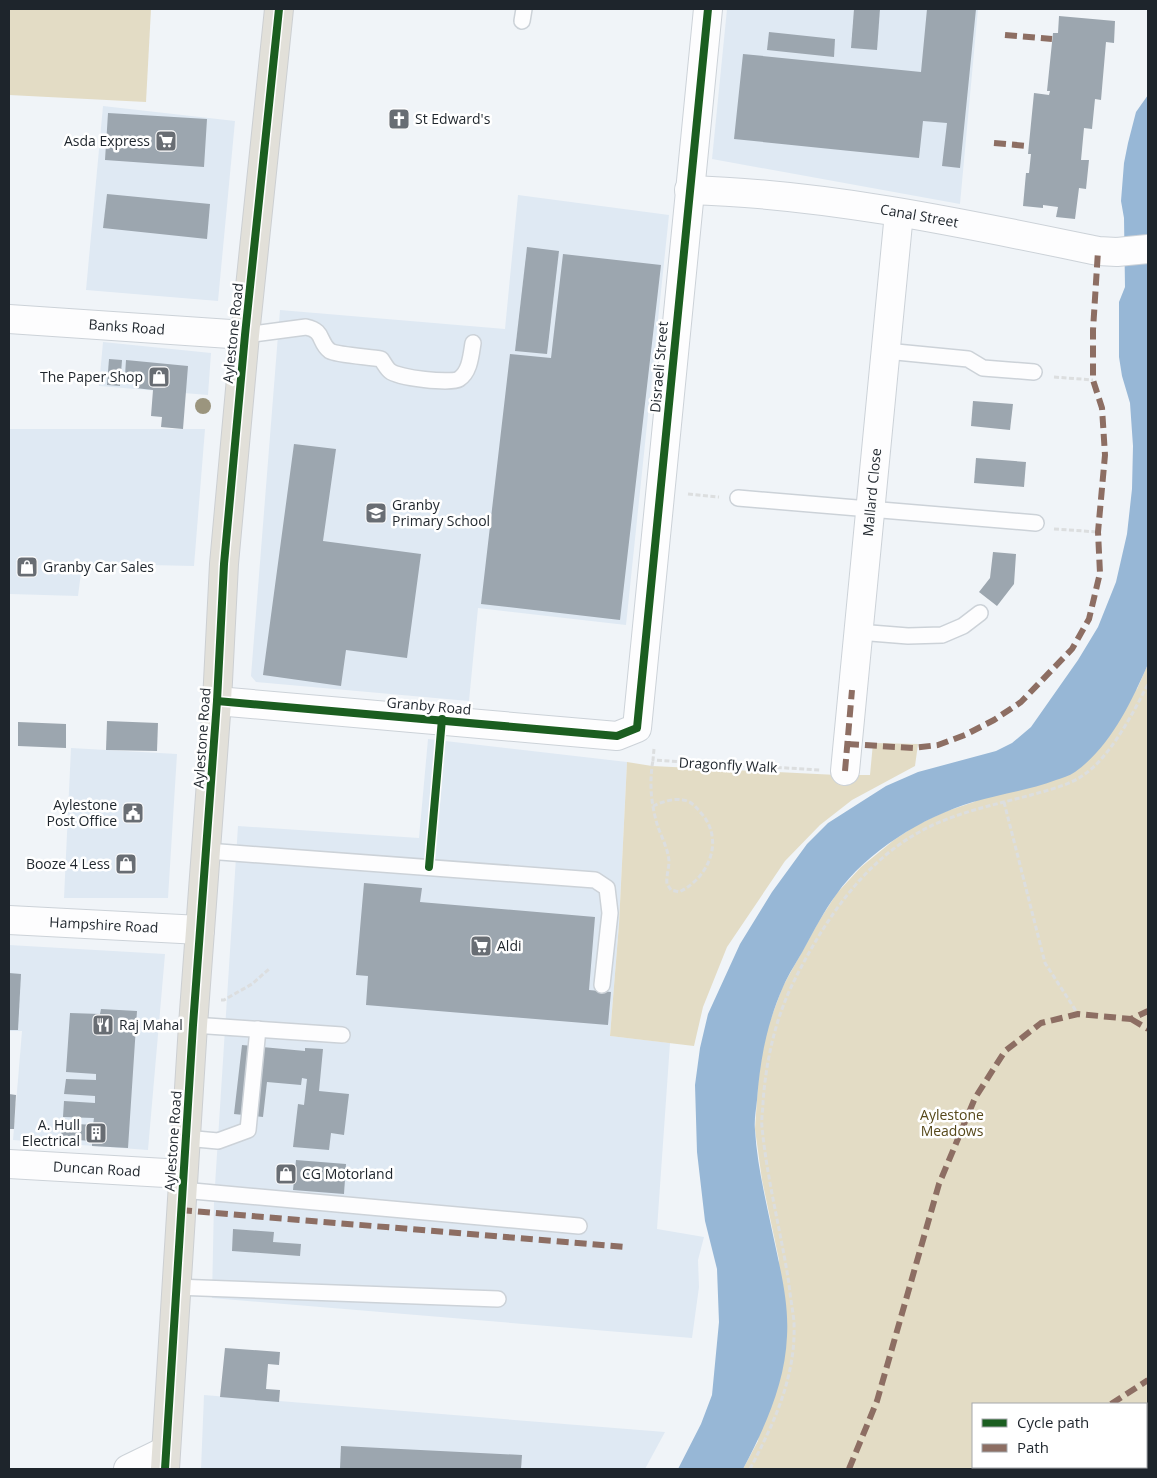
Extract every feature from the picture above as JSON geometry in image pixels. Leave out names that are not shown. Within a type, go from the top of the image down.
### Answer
[{"type":"main road","name":"Aylestone Road","points":[[165,1460],[185,1138],[217,701],[224,564],[245,336],[279,9]]},
{"type":"street","name":"Disraeli Street","points":[[637,728],[708,9]]},
{"type":"street","name":"Canal Street","points":[[689,190],[743,192],[948,220],[1098,251],[1117,252],[1148,249]]},
{"type":"street","name":"Mallard Close","points":[[845,771],[899,213]]},
{"type":"street","name":"Banks Road","points":[[9,319],[245,336]]},
{"type":"street","name":"Granby Road","points":[[217,701],[617,736],[637,728]]},
{"type":"street","name":"Hampshire Road","points":[[9,920],[200,930]]},
{"type":"street","name":"Duncan Road","points":[[9,1164],[182,1182]]},
{"type":"street","points":[[128,1469],[165,1460]]},
{"type":"lane","points":[[245,336],[306,327],[320,333],[323,342],[330,351],[339,354],[381,359],[391,372],[419,379],[453,382],[461,378],[468,366],[473,343]]},
{"type":"lane","points":[[886,351],[968,359],[983,368],[1034,372]]},
{"type":"lane","points":[[738,498],[1036,523]]},
{"type":"lane","points":[[858,632],[908,636],[942,635],[963,626],[980,613]]},
{"type":"lane","points":[[207,851],[595,880],[607,888],[610,914],[602,985]]},
{"type":"lane","points":[[194,1012],[258,1029],[342,1035]]},
{"type":"lane","points":[[185,1138],[218,1141],[248,1130],[258,1029]]},
{"type":"lane","points":[[182,1182],[579,1226]]},
{"type":"lane","points":[[175,1287],[498,1299]]},
{"type":"path","points":[[1034,372],[1038,375],[1093,380]]},
{"type":"path","points":[[660,492],[738,498]]},
{"type":"path","points":[[1036,523],[1039,528],[1098,532]]},
{"type":"path","points":[[750,1469],[768,1437],[783,1399],[791,1356],[794,1324],[784,1250],[770,1181],[762,1125],[765,1077],[775,1028],[792,985],[817,939],[849,892],[883,856],[921,831],[953,816],[1056,788],[1083,776],[1107,753],[1132,715],[1148,684]]},
{"type":"path","points":[[637,728],[644,742],[654,745],[650,782],[653,806],[669,861],[667,884],[671,890],[679,892],[688,888],[707,867],[712,855],[712,830],[706,819],[692,803],[673,800],[653,806]]},
{"type":"path","points":[[1004,802],[1045,963],[1078,1014]]},
{"type":"path","points":[[194,1012],[224,1000],[252,984],[269,969]]},
{"type":"shaded area","points":[[727,9],[978,9],[960,204],[712,159]]},
{"type":"shaded area","points":[[103,106],[235,121],[218,301],[86,290]]},
{"type":"shaded area","points":[[518,195],[669,215],[626,625],[478,608],[469,701],[256,682],[251,676],[280,310],[505,329]]},
{"type":"shaded area","points":[[103,342],[211,353],[208,395],[99,386]]},
{"type":"shaded area","points":[[9,429],[205,429],[194,566],[105,564],[81,573],[78,596],[10,594],[9,605]]},
{"type":"shaded area","points":[[428,739],[627,762],[619,924],[610,1036],[670,1043],[657,1229],[704,1237],[698,1260],[699,1287],[692,1338],[212,1298],[214,1201],[238,826],[419,838]]},
{"type":"shaded area","points":[[71,748],[177,754],[168,898],[64,898]]},
{"type":"shaded area","points":[[9,945],[165,954],[148,1150],[13,1140],[22,1031],[9,1031]]},
{"type":"shaded area","points":[[204,1395],[665,1432],[645,1469],[201,1469]]},
{"type":"green space","points":[[9,9],[151,9],[146,102],[9,95]]},
{"type":"green space","name":"Aylestone Meadows","points":[[1148,664],[1148,1469],[743,1469],[758,1441],[779,1260],[762,1180],[755,1129],[759,1070],[767,1029],[783,986],[819,921],[837,893],[861,867],[894,840],[915,826],[944,812],[974,802],[1137,689]]},
{"type":"green space","points":[[873,743],[918,744],[915,766],[852,800],[820,825],[785,861],[727,947],[703,1007],[694,1046],[610,1036],[619,924],[627,762],[652,766],[870,775]]},
{"type":"water","points":[[1148,95],[1148,664],[1127,709],[1109,737],[1099,750],[1075,772],[1036,787],[954,808],[916,826],[863,864],[836,895],[820,920],[785,982],[777,1001],[762,1056],[755,1115],[756,1143],[760,1170],[787,1311],[785,1354],[778,1388],[766,1421],[743,1469],[678,1469],[701,1424],[712,1395],[719,1322],[717,1269],[705,1221],[697,1152],[695,1085],[700,1048],[708,1014],[740,944],[772,892],[807,844],[828,823],[886,786],[918,772],[996,751],[1012,743],[1031,727],[1078,660],[1098,627],[1116,582],[1127,534],[1132,489],[1133,446],[1130,403],[1122,376],[1119,357],[1119,302],[1125,287],[1124,218],[1121,201],[1124,163],[1128,143],[1136,112]]},
{"type":"building","points":[[854,9],[880,9],[877,50],[851,48]]},
{"type":"building","points":[[927,9],[976,9],[960,168],[942,166],[947,123],[923,121],[919,158],[734,139],[743,54],[921,72]]},
{"type":"building","points":[[1059,16],[1115,21],[1114,43],[1106,42],[1101,100],[1095,99],[1092,129],[1084,128],[1081,160],[1089,160],[1086,189],[1079,188],[1075,219],[1056,217],[1058,207],[1043,205],[1043,208],[1023,206],[1026,173],[1029,173],[1031,154],[1028,154],[1034,93],[1049,95],[1050,91],[1047,91],[1053,33],[1058,33]]},
{"type":"building","points":[[769,32],[835,39],[834,57],[767,50]]},
{"type":"building","points":[[108,113],[207,119],[204,167],[105,160]]},
{"type":"building","points":[[107,194],[210,204],[207,239],[103,228]]},
{"type":"building","points":[[527,247],[559,251],[547,354],[515,351]]},
{"type":"building","points":[[563,254],[661,265],[620,620],[481,604],[510,354],[551,358]]},
{"type":"building","points":[[109,359],[122,360],[120,386],[107,385]]},
{"type":"building","points":[[126,360],[188,366],[183,429],[161,427],[162,417],[151,416],[153,390],[135,388],[136,377],[125,376]]},
{"type":"building","points":[[973,401],[1013,404],[1010,430],[971,426]]},
{"type":"building","points":[[294,444],[336,449],[323,541],[421,554],[407,658],[346,650],[341,686],[263,675]]},
{"type":"building","points":[[976,458],[1026,462],[1024,487],[974,483]]},
{"type":"building","points":[[993,552],[1016,554],[1014,584],[997,606],[979,592],[990,578]]},
{"type":"building","points":[[107,721],[158,723],[157,751],[106,750]]},
{"type":"building","points":[[18,722],[66,724],[66,748],[18,746]]},
{"type":"building","name":"Aldi","points":[[364,883],[422,888],[420,902],[595,917],[589,990],[611,992],[608,1025],[366,1005],[368,976],[356,975]]},
{"type":"building","points":[[9,973],[21,974],[18,1030],[9,1030]]},
{"type":"building","points":[[101,1009],[137,1011],[128,1148],[92,1146],[92,1141],[61,1139],[62,1123],[93,1125],[94,1118],[63,1117],[64,1101],[95,1103],[95,1096],[64,1094],[66,1079],[96,1080],[96,1074],[66,1072],[70,1013],[100,1014]]},
{"type":"building","points":[[242,1045],[305,1051],[305,1048],[323,1049],[319,1091],[349,1094],[344,1135],[331,1133],[329,1150],[293,1147],[298,1104],[304,1105],[307,1079],[302,1078],[301,1085],[267,1082],[263,1117],[234,1114]]},
{"type":"building","points":[[9,1094],[16,1095],[14,1129],[9,1129]]},
{"type":"building","points":[[296,1160],[346,1164],[344,1194],[293,1190]]},
{"type":"building","points":[[233,1229],[274,1232],[273,1242],[301,1244],[300,1256],[232,1251]]},
{"type":"building","points":[[225,1348],[280,1352],[279,1365],[268,1364],[266,1389],[280,1390],[279,1402],[220,1397]]},
{"type":"building","points":[[341,1446],[522,1455],[521,1469],[340,1469]]},
{"type":"marked path","points":[[1005,35],[1052,39]]},
{"type":"marked path","points":[[994,143],[1028,146]]},
{"type":"marked path","points":[[847,744],[913,748],[938,745],[965,735],[994,720],[1021,702],[1072,649],[1089,619],[1100,573],[1098,532],[1105,455],[1102,408],[1093,380],[1093,330],[1098,251]]},
{"type":"marked path","points":[[845,771],[852,690]]},
{"type":"marked path","points":[[849,1469],[877,1401],[939,1184],[975,1098],[1005,1051],[1041,1023],[1078,1014],[1131,1019],[1148,1011]]},
{"type":"marked path","points":[[1131,1019],[1148,1029]]},
{"type":"marked path","points":[[180,1210],[626,1247]]},
{"type":"marked path","points":[[1113,1403],[1148,1380]]},
{"type":"cycle path","points":[[165,1469],[193,1025],[217,701],[224,564],[245,335],[279,9]]},
{"type":"cycle path","points":[[217,701],[617,736],[637,728],[708,9]]},
{"type":"cycle path","points":[[429,867],[442,719]]},
{"type":"place","name":"St Edward's","points":[[399,119]]},
{"type":"place","name":"Asda Express","points":[[166,141]]},
{"type":"place","name":"The Paper Shop","points":[[159,377]]},
{"type":"place","name":"Granby Primary School","points":[[376,513]]},
{"type":"place","name":"Granby Car Sales","points":[[27,567]]},
{"type":"place","name":"Aylestone Post Office","points":[[133,813]]},
{"type":"place","name":"Booze 4 Less","points":[[126,864]]},
{"type":"place","name":"Aldi","points":[[481,946]]},
{"type":"place","name":"Raj Mahal","points":[[103,1025]]},
{"type":"place","name":"A. Hull Electrical","points":[[96,1133]]},
{"type":"place","name":"CG Motorland","points":[[286,1174]]}]
